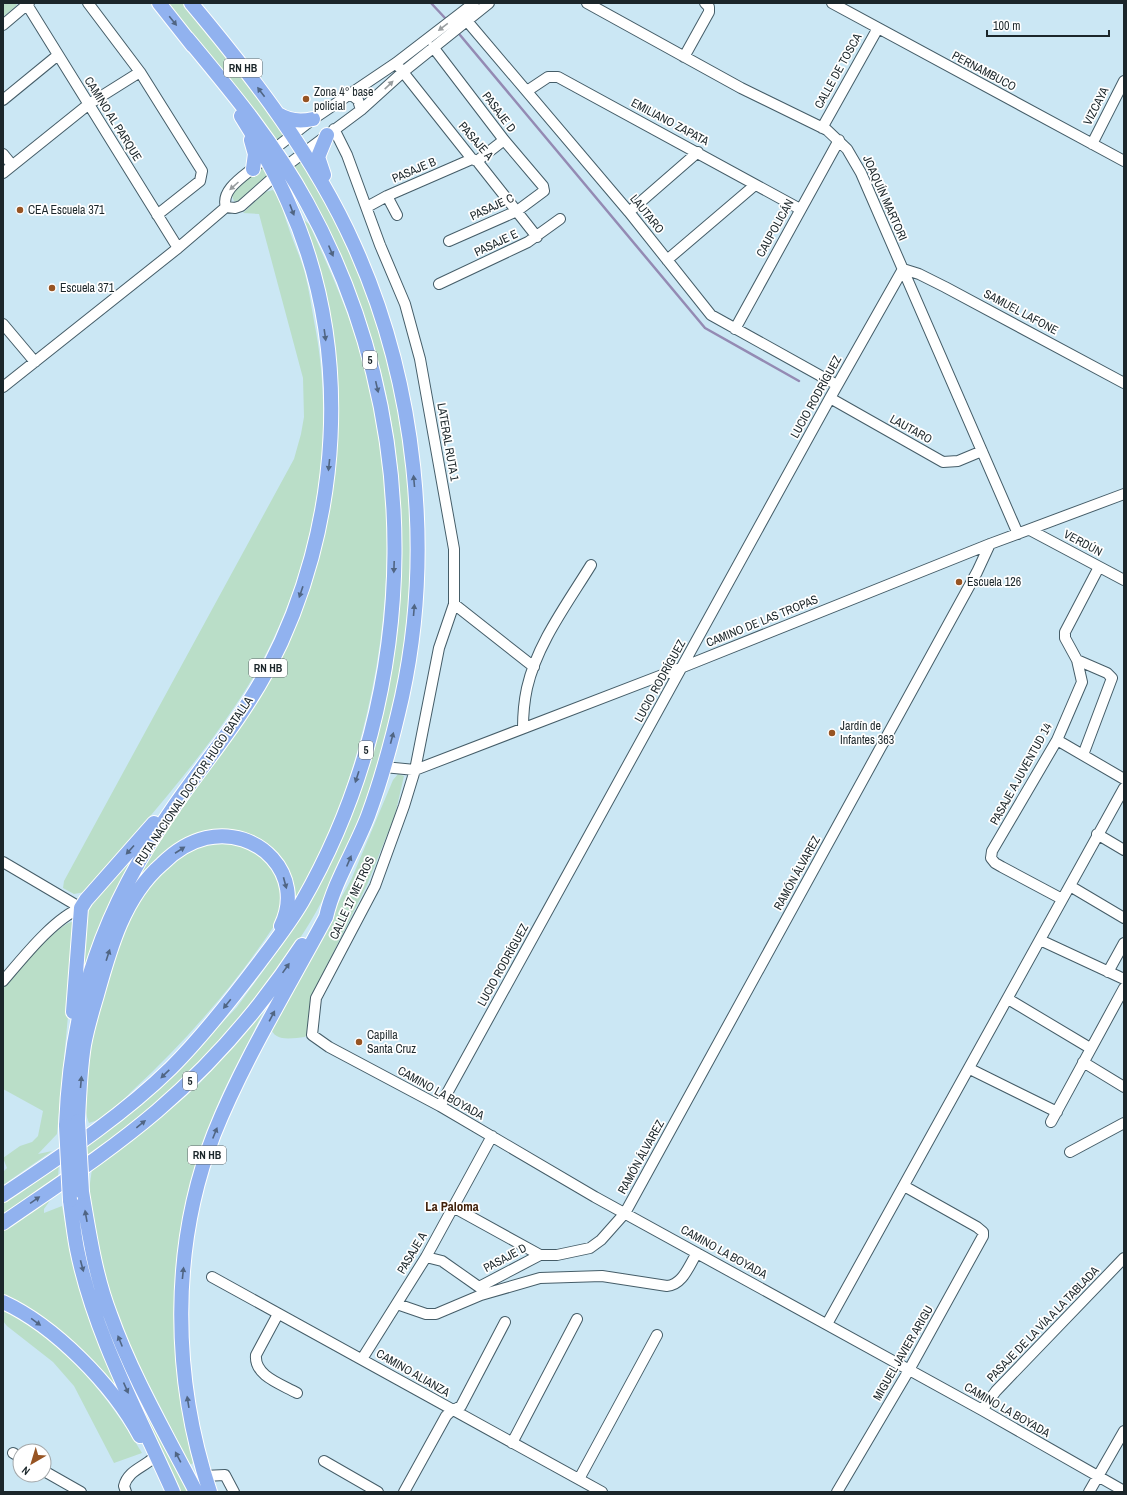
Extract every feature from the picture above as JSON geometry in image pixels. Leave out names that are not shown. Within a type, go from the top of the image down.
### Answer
[{"type":"highway","name":"RN HB","points":[[159,3],[187,38],[252,134],[270,153]]},
{"type":"highway","name":"RN HB","points":[[191,3],[278,114],[304,153],[327,192],[354,245],[373,292],[392,353],[406,418],[415,480],[417,564],[410,651],[402,697],[384,767],[367,817],[346,867],[331,895],[326,917],[228,1102],[214,1135],[196,1189],[184,1264],[182,1335],[187,1400],[204,1476]]},
{"type":"highway","name":"5","points":[[3,1195],[100,1128],[161,1077],[197,1040],[237,992],[289,924],[332,843],[349,802],[363,758],[380,693],[389,636],[394,585],[395,528],[392,476],[376,386],[364,338],[348,291],[329,246],[307,203],[280,171],[240,101],[187,38]]},
{"type":"highway","points":[[278,114],[298,121],[313,119]]},
{"type":"highway","points":[[327,192],[327,181],[318,157],[331,132]]},
{"type":"highway","points":[[252,134],[251,141],[255,154],[253,169]]},
{"type":"highway","name":"RUTA NACIONAL DOCTOR HUGO BATALLA","points":[[172,1492],[114,1360],[93,1306],[77,1249],[70,1200],[72,1124],[67,1094],[74,1040],[85,990],[93,962],[114,909],[140,857],[176,803],[236,721],[268,668],[293,615],[316,543],[324,504],[331,427],[330,384],[325,330],[316,284],[289,204],[280,171]]},
{"type":"highway","points":[[74,1040],[72,1020],[81,908],[86,900],[162,813],[176,803]]},
{"type":"highway","points":[[196,1492],[135,1374],[109,1313],[94,1259],[72,1124],[84,1046],[112,944],[121,922],[136,895],[161,864],[186,846],[206,838],[235,837],[246,840],[263,850],[276,861],[281,870],[287,889],[287,908],[268,951]]},
{"type":"highway","name":"5","points":[[3,1223],[129,1134],[157,1111],[200,1071],[240,1028],[270,991],[302,944],[331,895]]},
{"type":"highway","points":[[3,1302],[36,1321],[85,1364],[122,1409],[172,1492]]},
{"type":"highway","points":[[204,1476],[210,1492]]},
{"type":"street","points":[[88,3],[140,72],[201,167],[203,173],[200,180],[157,215]]},
{"type":"street","points":[[226,207],[224,201],[227,192],[270,153],[349,93],[396,63],[474,3]]},
{"type":"street","points":[[3,387],[178,248],[226,207],[235,208],[241,206],[280,171],[361,110],[402,72],[488,3]]},
{"type":"street","name":"JOAQUÍN MARTORI","points":[[587,3],[684,57],[822,128],[839,140],[852,156],[861,173],[1018,534]]},
{"type":"street","points":[[684,57],[709,12],[709,7],[705,3]]},
{"type":"street","name":"PERNAMBUCO","points":[[832,3],[1124,161]]},
{"type":"street","points":[[3,25],[28,4]]},
{"type":"street","name":"CAMINO AL PARQUE","points":[[28,4],[178,248]]},
{"type":"street","name":"LAUTARO","points":[[466,21],[629,212],[711,315],[837,385]]},
{"type":"street","name":"CALLE DE TOSCA","points":[[822,128],[878,28]]},
{"type":"street","name":"PASAJE D","points":[[433,47],[504,140],[543,186],[544,192]]},
{"type":"street","points":[[3,100],[58,55]]},
{"type":"street","name":"PASAJE A","points":[[396,63],[537,237]]},
{"type":"street","points":[[3,174],[89,104],[140,72]]},
{"type":"street","name":"EMILIANO ZAPATA","points":[[527,91],[548,77],[558,77],[800,209]]},
{"type":"street","name":"VIZCAYA","points":[[1092,144],[1124,81]]},
{"type":"street","points":[[349,93],[358,100],[361,110]]},
{"type":"street","name":"LATERAL RUTA 1","points":[[331,132],[347,155],[405,304],[420,359],[454,549],[454,604],[439,648],[415,770]]},
{"type":"street","name":"PASAJE B","points":[[367,207],[387,196],[475,160],[504,140]]},
{"type":"street","name":"CAUPOLICÁN","points":[[735,329],[839,140]]},
{"type":"street","points":[[629,212],[698,152]]},
{"type":"street","points":[[3,154],[12,166]]},
{"type":"street","points":[[667,260],[755,185]]},
{"type":"street","name":"PASAJE C","points":[[449,241],[517,211],[544,192]]},
{"type":"street","points":[[387,196],[397,215]]},
{"type":"street","name":"PASAJE E","points":[[439,284],[537,237],[560,219]]},
{"type":"street","name":"SAMUEL LAFONE","points":[[903,269],[919,274],[945,286],[1124,383]]},
{"type":"street","name":"LUCIO RODRÍGUEZ","points":[[440,1106],[837,385],[903,269]]},
{"type":"street","points":[[3,324],[35,362]]},
{"type":"street","name":"LAUTARO","points":[[830,398],[943,462],[951,462],[982,451]]},
{"type":"street","name":"CAMINO DE LAS TROPAS","points":[[384,767],[415,770],[682,667],[990,544],[1124,494]]},
{"type":"street","name":"VERDÚN","points":[[1030,530],[1124,580]]},
{"type":"street","name":"RAMÓN ÁLVAREZ","points":[[625,1213],[977,572],[990,544]]},
{"type":"street","points":[[523,728],[524,703],[534,667],[555,623],[591,565]]},
{"type":"street","points":[[1083,755],[1112,678],[1107,673],[1078,660],[1065,638],[1065,632],[1099,567]]},
{"type":"street","points":[[454,604],[534,667]]},
{"type":"street","name":"PASAJE A JUVENTUD 14","points":[[1062,899],[1002,868],[991,858],[992,851],[1057,740],[1083,680],[1078,660]]},
{"type":"street","points":[[1057,740],[1124,779]]},
{"type":"street","name":"CALLE 17 METROS","points":[[312,1035],[316,998],[374,886],[404,806],[415,770]]},
{"type":"street","points":[[826,1324],[970,1069],[1097,834],[1124,788]]},
{"type":"street","points":[[1097,834],[1124,850]]},
{"type":"street","points":[[3,862],[81,908]]},
{"type":"street","points":[[1070,886],[1124,918]]},
{"type":"street","points":[[3,982],[60,920],[71,912],[81,908]]},
{"type":"street","points":[[1040,940],[1124,979]]},
{"type":"street","points":[[1108,972],[1124,943]]},
{"type":"street","points":[[1051,1122],[1124,988]]},
{"type":"street","points":[[1008,999],[1090,1048]]},
{"type":"street","name":"CAMINO LA BOYADA","points":[[312,1035],[330,1047],[440,1106],[625,1213],[982,1410],[1124,1491]]},
{"type":"street","points":[[1083,1062],[1124,1087]]},
{"type":"street","points":[[970,1069],[1057,1112]]},
{"type":"street","points":[[1070,1152],[1124,1124]]},
{"type":"street","name":"PASAJE A","points":[[362,1358],[426,1256],[492,1136]]},
{"type":"street","name":"MIGUEL JAVIER ARIGU","points":[[838,1492],[982,1240],[983,1232],[977,1227],[904,1186]]},
{"type":"street","points":[[453,1207],[540,1255]]},
{"type":"street","name":"PASAJE D","points":[[480,1291],[540,1255],[558,1255],[590,1248],[601,1240],[625,1213]]},
{"type":"street","points":[[396,1304],[426,1314],[436,1314],[448,1311],[480,1291],[540,1278],[602,1276],[674,1286],[680,1282],[697,1253]]},
{"type":"street","points":[[426,1256],[442,1261],[480,1291]]},
{"type":"street","name":"PASAJE DE LA VÍA A LA TABLADA","points":[[982,1410],[996,1391],[1124,1258]]},
{"type":"street","name":"CAMINO ALIANZA","points":[[212,1276],[278,1314],[362,1358],[454,1411],[602,1492]]},
{"type":"street","points":[[278,1314],[256,1355],[255,1362],[258,1369],[264,1375],[297,1393]]},
{"type":"street","points":[[512,1443],[577,1319]]},
{"type":"street","points":[[404,1492],[446,1416],[461,1406],[505,1322]]},
{"type":"street","points":[[579,1479],[657,1335]]},
{"type":"street","points":[[1089,1492],[1124,1431]]},
{"type":"street","points":[[126,1492],[124,1486],[131,1473],[144,1466],[152,1459]]},
{"type":"street","points":[[324,1461],[378,1492]]},
{"type":"street","points":[[204,1476],[225,1475],[234,1492]]},
{"type":"street","points":[[52,1476],[81,1492]]},
{"type":"green space","points":[[3,3],[17,3],[16,6],[3,17]]},
{"type":"green space","points":[[168,3],[184,3],[241,73],[286,133],[275,141]]},
{"type":"green space","points":[[301,162],[336,225],[356,269],[373,313],[393,380],[404,448],[410,517],[410,585],[403,653],[391,720],[372,786],[347,850],[316,912],[296,944],[232,1029],[207,1057],[157,1102],[87,1159],[86,1145],[188,1059],[237,1007],[280,948],[294,926],[381,713],[392,659],[398,605],[401,550],[400,495],[394,441],[385,387],[371,335],[352,283],[339,253],[293,167]]},
{"type":"green space","points":[[262,165],[268,175],[239,202],[234,201],[232,196],[233,191]]},
{"type":"green space","points":[[273,190],[280,203],[305,274],[321,370],[323,421],[320,471],[312,521],[300,570],[283,618],[261,663],[235,706],[182,778],[163,801],[85,892],[74,894],[63,888],[64,881],[294,459],[304,417],[303,378],[259,214],[243,213],[265,192]]},
{"type":"green space","points":[[304,220],[309,224],[345,307],[362,359],[373,406],[381,454],[386,502],[387,550],[385,598],[380,646],[371,694],[355,760],[333,824],[315,864],[294,900],[280,858],[207,832],[128,900],[114,920],[164,833],[234,737],[271,677],[301,611],[318,559],[326,527],[333,481],[333,341],[324,288]]},
{"type":"green space","points":[[398,774],[404,776],[395,815],[367,885],[314,991],[308,1033],[305,1037],[279,1037],[275,1035],[270,1026],[351,880],[393,780]]},
{"type":"green space","points":[[216,842],[251,847],[277,873],[282,898],[279,915],[274,926],[259,948],[226,992],[190,1033],[118,1105],[101,1118],[89,1123],[85,1100],[86,1069],[93,1033],[102,995],[129,922],[144,893],[161,871],[173,860],[186,852],[199,846]]},
{"type":"green space","points":[[139,848],[81,985],[86,910]]},
{"type":"green space","points":[[72,922],[76,930],[57,1134],[38,1154],[52,1151],[3,1185],[3,1172],[7,1168],[3,1158],[20,1146],[32,1142],[38,1136],[43,1111],[3,1089],[3,989],[47,940],[65,925]]},
{"type":"green space","points":[[266,1006],[223,1092],[211,1121],[197,1163],[179,1247],[175,1333],[178,1376],[184,1420],[193,1463],[190,1465],[126,1339],[111,1300],[92,1221],[89,1190],[92,1169],[133,1139],[198,1085],[216,1066]]},
{"type":"green space","points":[[59,1163],[58,1178],[3,1215],[3,1201]]},
{"type":"green space","points":[[76,1194],[85,1243],[189,1492],[180,1492],[130,1383],[107,1328],[88,1271],[80,1233]]},
{"type":"green space","points":[[51,1199],[44,1209],[44,1213],[62,1206],[73,1263],[84,1305],[96,1338],[120,1392],[119,1396],[3,1297],[3,1231]]},
{"type":"green space","points":[[3,1310],[46,1338],[83,1372],[115,1411],[142,1453],[114,1463],[74,1386],[53,1362],[7,1326],[3,1321]]},
{"type":"waterway","points":[[431,3],[445,18]]},
{"type":"waterway","points":[[460,35],[705,328],[799,381]]},
{"type":"place","name":"Zona 4° base policial","points":[[306,99]]},
{"type":"place","name":"CEA Escuela 371","points":[[20,210]]},
{"type":"place","name":"Escuela 371","points":[[52,288]]},
{"type":"place","name":"Escuela 126","points":[[959,582]]},
{"type":"place","name":"Jardín de Infantes 363","points":[[832,733]]},
{"type":"place","name":"Capilla Santa Cruz","points":[[359,1042]]},
{"type":"district","name":"La Paloma","points":[[452,1206]]}]
